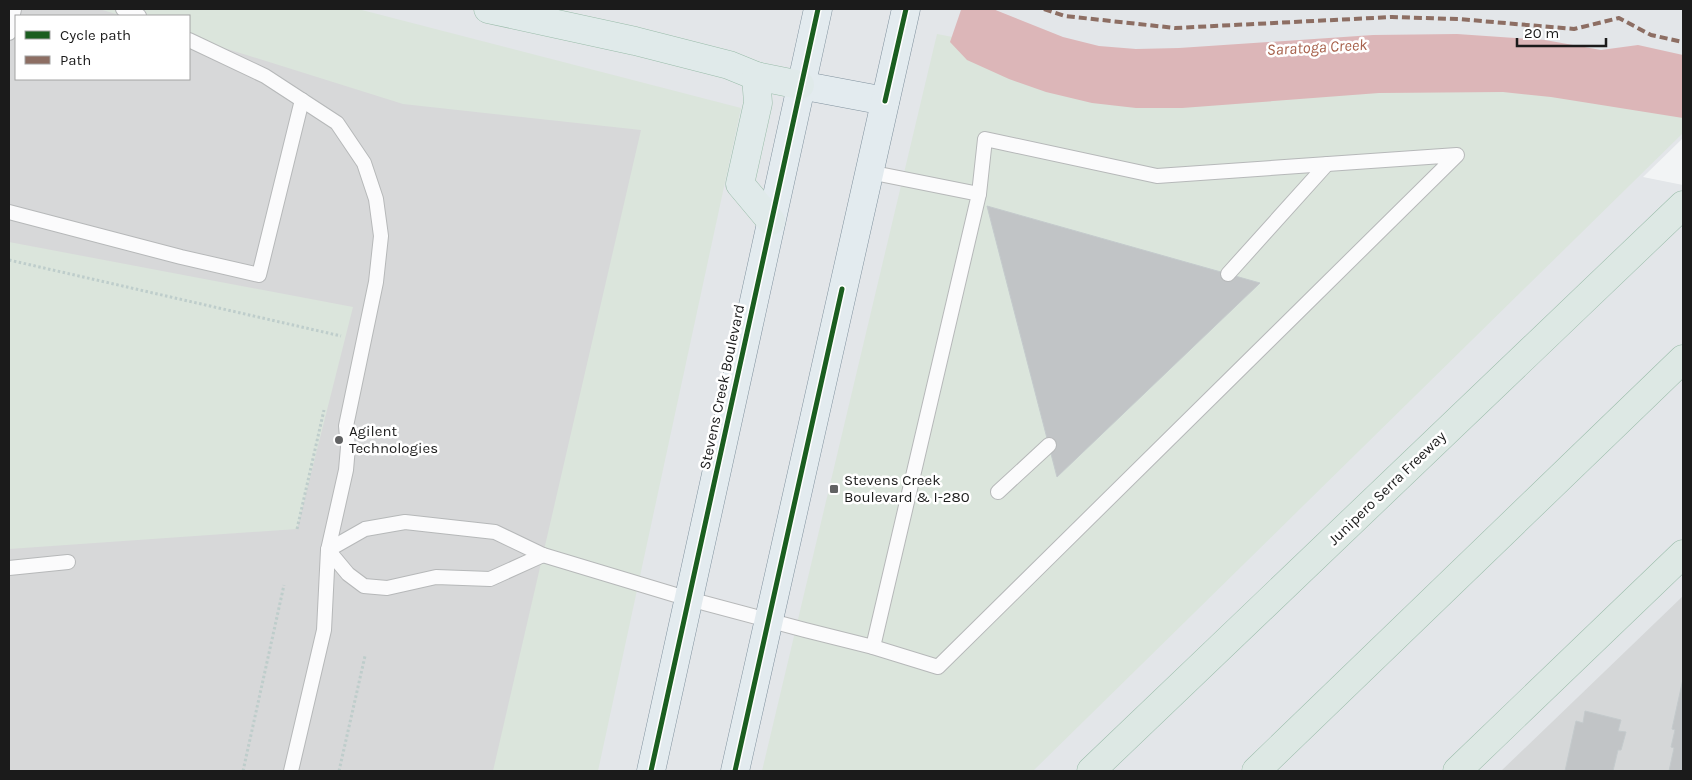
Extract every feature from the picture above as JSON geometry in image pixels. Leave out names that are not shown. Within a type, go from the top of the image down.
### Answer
[{"type":"highway","points":[[488,9],[635,41],[728,65],[756,76],[800,85]]},
{"type":"highway","points":[[756,76],[758,103],[740,184],[770,221]]},
{"type":"highway","name":"Junipero Serra Freeway","points":[[1091,771],[1683,205]]},
{"type":"highway","points":[[1256,771],[1683,359]]},
{"type":"highway","points":[[1457,771],[1683,554]]},
{"type":"main road","name":"Stevens Creek Boulevard","points":[[651,771],[770,221],[818,9]]},
{"type":"main road","points":[[735,771],[906,9]]},
{"type":"main road","points":[[800,85],[885,101]]},
{"type":"lane","points":[[9,33],[14,9]]},
{"type":"lane","points":[[123,9],[137,15]]},
{"type":"lane","points":[[190,40],[265,76],[337,123],[364,163],[376,198],[381,236],[376,282],[346,426],[348,447],[346,470],[328,550],[324,630],[292,771]]},
{"type":"lane","points":[[9,212],[181,257],[259,275],[302,100]]},
{"type":"lane","points":[[328,550],[365,529],[405,522],[495,532],[543,555],[689,599],[873,647],[938,667],[1457,155],[1157,176],[985,139],[979,194],[873,647]]},
{"type":"lane","points":[[1228,274],[1326,164]]},
{"type":"lane","points":[[868,172],[979,194]]},
{"type":"lane","points":[[998,492],[1048,445]]},
{"type":"lane","points":[[328,550],[348,574],[364,586],[387,588],[436,577],[490,579],[543,555]]},
{"type":"lane","points":[[9,568],[68,562]]},
{"type":"path","points":[[9,260],[342,335],[339,345]]},
{"type":"path","points":[[297,529],[326,402]]},
{"type":"path","points":[[242,771],[284,585]]},
{"type":"path","points":[[338,771],[365,656]]},
{"type":"shaded area","name":"Agilent Technologies","points":[[9,9],[358,9],[741,108],[598,771],[9,771]]},
{"type":"shaded area","name":"Agilent Technologies","points":[[9,9],[99,9],[120,15],[15,15],[15,80],[190,80],[190,37],[403,104],[641,130],[493,771],[9,771],[9,549],[297,529],[353,307],[9,242]]},
{"type":"shaded area","points":[[937,34],[1204,85],[1459,68],[1683,102],[1683,133],[1033,771],[762,771]]},
{"type":"shaded area","points":[[1683,596],[1683,771],[1501,771]]},
{"type":"water","name":"Saratoga Creek","points":[[993,9],[1063,37],[1099,46],[1136,49],[1179,48],[1373,35],[1457,34],[1545,40],[1601,50],[1638,45],[1683,55],[1683,118],[1551,97],[1503,92],[1379,93],[1182,108],[1136,108],[1092,103],[1046,92],[1009,79],[967,60],[950,42],[961,10]]},
{"type":"pier","points":[[1683,138],[1683,185],[1643,177]]},
{"type":"building","points":[[987,206],[1228,274],[1260,283],[1057,477]]},
{"type":"building","points":[[1683,679],[1683,771],[1669,771],[1674,748],[1671,747],[1675,730],[1672,729]]},
{"type":"building","points":[[1585,711],[1621,720],[1618,731],[1626,732],[1621,750],[1618,750],[1613,771],[1565,771],[1576,721],[1583,723]]},
{"type":"marked path","points":[[1044,9],[1065,16],[1175,28],[1392,17],[1458,19],[1574,29],[1619,18],[1651,35],[1683,42]]},
{"type":"cycle path","points":[[651,771],[818,9]]},
{"type":"cycle path","points":[[885,101],[906,9]]},
{"type":"cycle path","points":[[735,771],[842,289]]},
{"type":"place","name":"Agilent Technologies","points":[[339,440]]},
{"type":"place","name":"Stevens Creek Boulevard & I-280","points":[[834,489]]}]
